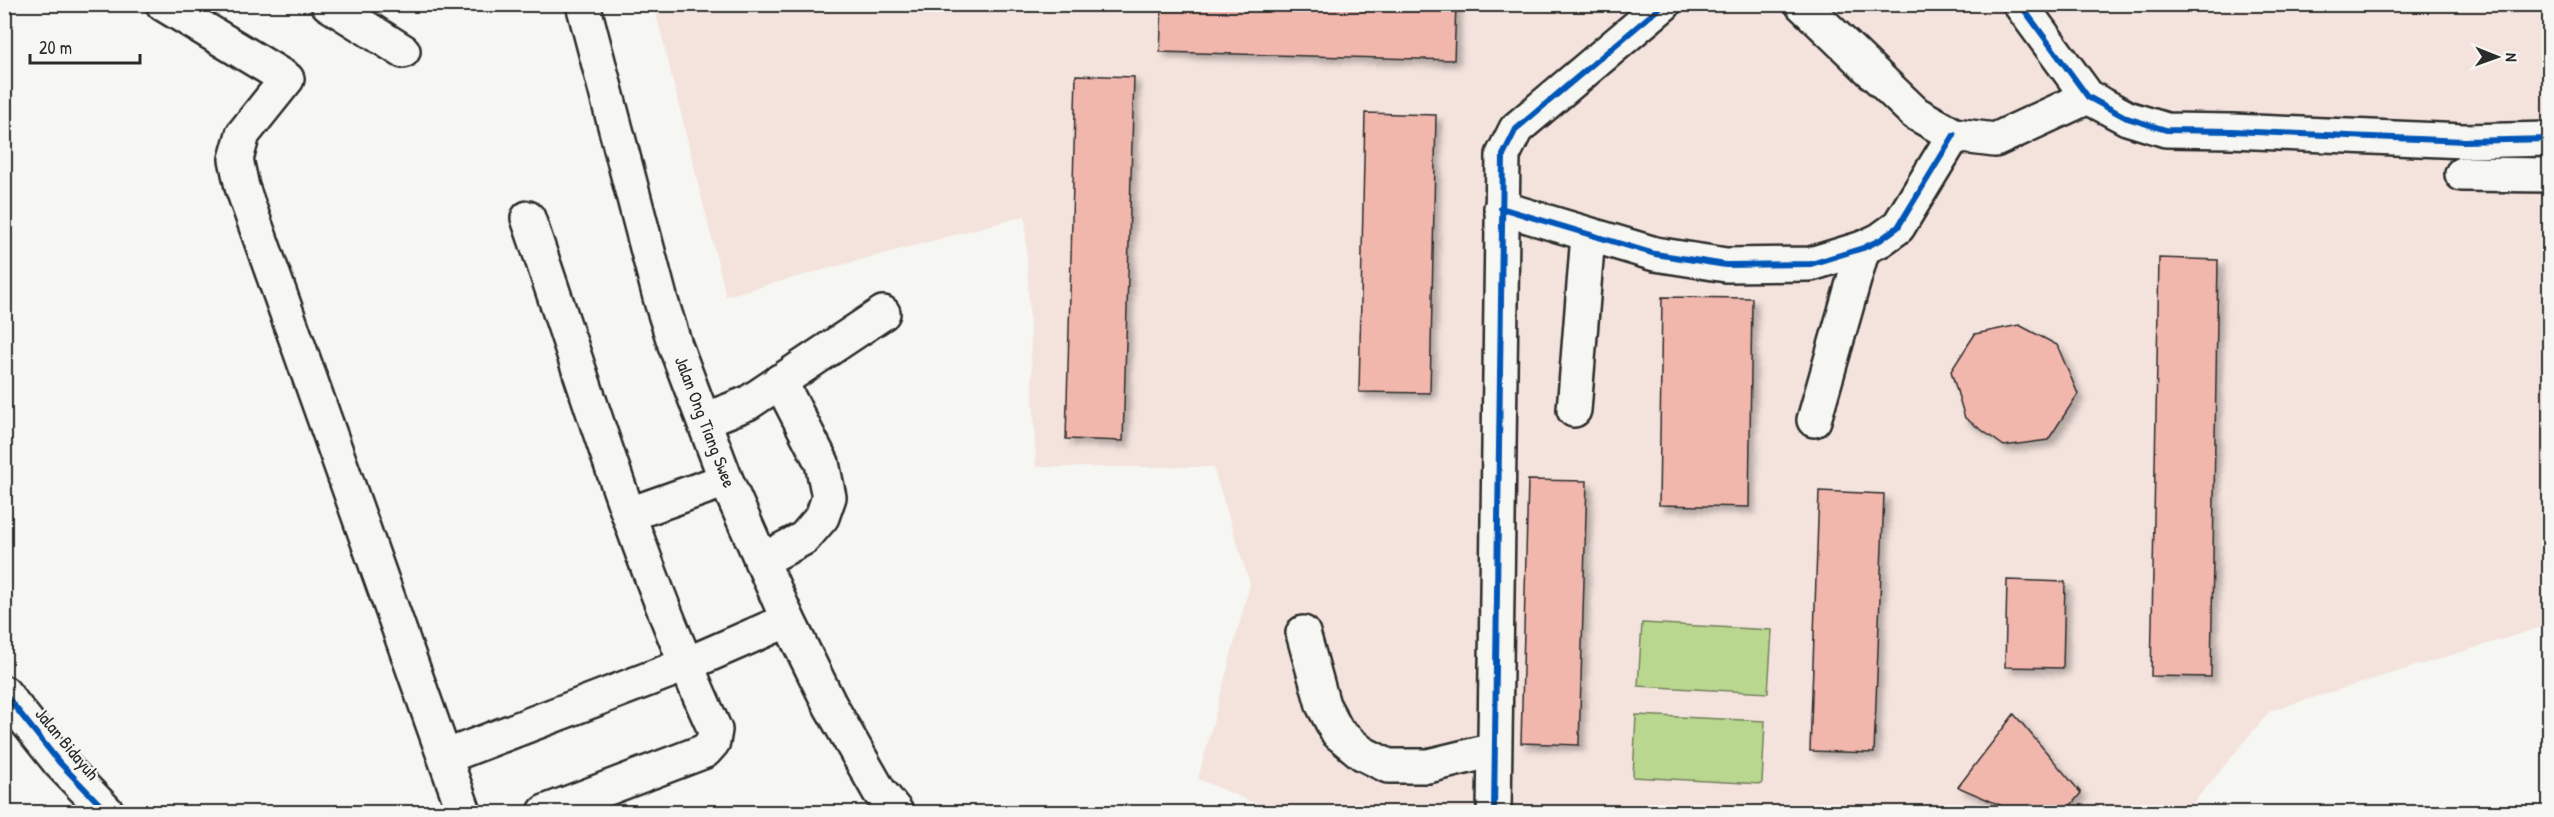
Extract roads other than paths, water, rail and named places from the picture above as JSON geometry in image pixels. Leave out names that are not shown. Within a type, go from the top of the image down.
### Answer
[{"type":"street","points":[[163,4],[287,79],[243,134],[236,159],[242,188],[464,813]]},
{"type":"street","points":[[328,4],[403,51]]},
{"type":"street","name":"Jalan Ong Tiang Swee","points":[[583,4],[661,301],[726,480],[788,620],[830,705],[879,791],[896,813]]},
{"type":"street","points":[[1494,813],[1503,155],[1516,129],[1664,4]]},
{"type":"street","points":[[1802,4],[1915,113],[1954,135],[1995,140],[2088,97]]},
{"type":"street","points":[[2019,4],[2088,97],[2127,118],[2166,130],[2464,141],[2550,139]]},
{"type":"street","points":[[1501,208],[1655,254],[1726,266],[1811,264],[1863,248],[1880,240],[1898,227],[1954,135]]},
{"type":"street","points":[[2462,174],[2550,175]]},
{"type":"street","points":[[528,218],[630,514],[685,665],[715,730],[713,742],[705,751],[545,813]]},
{"type":"street","points":[[1574,410],[1588,235]]},
{"type":"street","points":[[1814,420],[1863,248]]},
{"type":"street","points":[[705,420],[748,403],[883,313]]},
{"type":"street","points":[[761,561],[804,538],[822,517],[829,497],[822,463],[780,381]]},
{"type":"street","points":[[630,514],[726,480]]},
{"type":"street","points":[[445,757],[685,665],[788,620]]},
{"type":"street","points":[[1303,633],[1323,705],[1338,733],[1362,753],[1388,766],[1428,766],[1494,750]]},
{"type":"street","name":"Jalan Bidayuh","points":[[4,693],[60,762],[107,813]]}]
